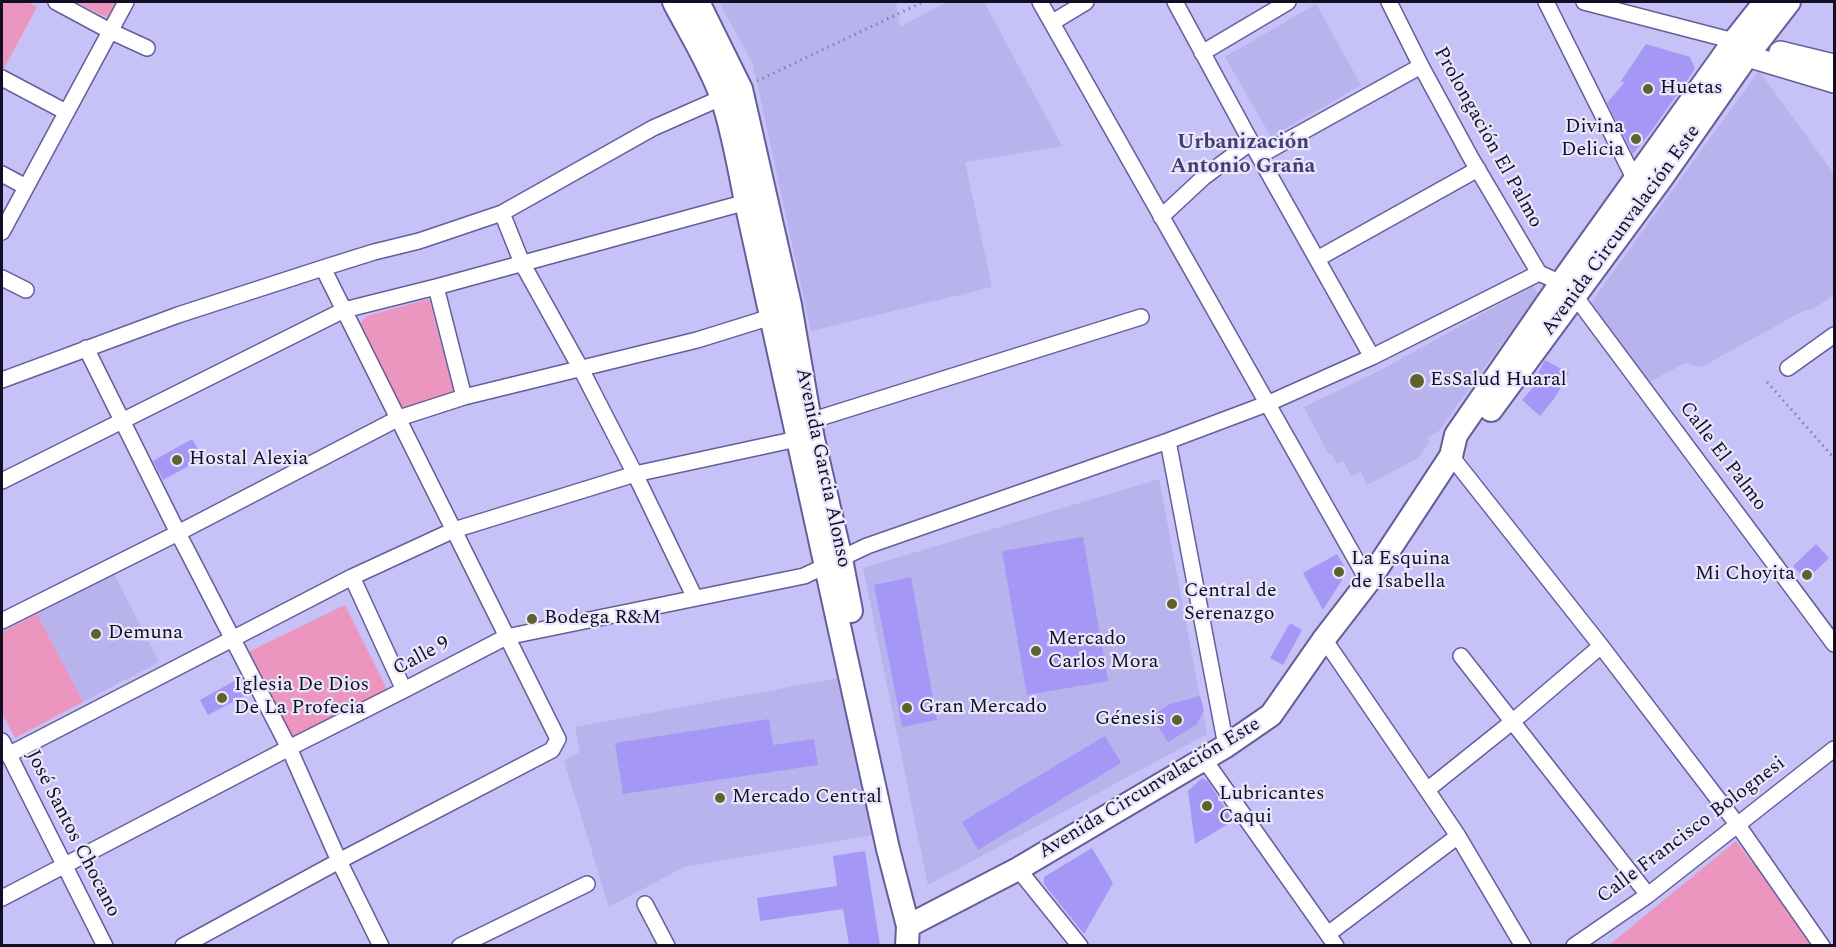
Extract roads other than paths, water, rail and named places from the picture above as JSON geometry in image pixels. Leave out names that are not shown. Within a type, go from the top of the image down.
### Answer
[{"type":"main road","points":[[674,2],[711,73],[731,93]]},
{"type":"main road","points":[[698,2],[731,93]]},
{"type":"main road","name":"Avenida Circunvalación Este","points":[[908,936],[1227,746],[1271,715],[1368,580],[1450,456],[1456,435],[1568,290],[1645,201],[1745,48],[1765,2]]},
{"type":"main road","name":"Avenida Circunvalación Este","points":[[1568,290],[1635,179],[1745,48],[1789,2]]},
{"type":"main road","name":"Avenida Garcia Alonso","points":[[731,93],[781,311],[833,563],[889,793],[888,849],[908,936]]},
{"type":"street","points":[[56,2],[147,48]]},
{"type":"street","points":[[2,232],[126,2]]},
{"type":"street","points":[[1040,2],[1368,580]]},
{"type":"street","points":[[1053,22],[1086,2]]},
{"type":"street","points":[[1175,2],[1372,357]]},
{"type":"street","points":[[1202,53],[1288,2]]},
{"type":"street","name":"Prolongación El Palmo","points":[[1389,2],[1421,66],[1478,169],[1539,273]]},
{"type":"street","points":[[1546,2],[1645,201]]},
{"type":"street","points":[[1584,2],[1745,48],[1834,82]]},
{"type":"street","points":[[1745,48],[1834,65]]},
{"type":"street","points":[[1259,156],[1421,66]]},
{"type":"street","points":[[2,78],[66,112]]},
{"type":"street","points":[[2,380],[178,315],[502,213],[653,128],[731,93]]},
{"type":"street","points":[[1161,217],[1204,177],[1251,142]]},
{"type":"street","points":[[1317,259],[1478,169]]},
{"type":"street","points":[[2,174],[26,187]]},
{"type":"street","points":[[2,481],[344,310],[756,200]]},
{"type":"street","points":[[502,213],[522,263],[581,369],[695,598]]},
{"type":"street","points":[[183,945],[552,750],[558,739],[323,268]]},
{"type":"street","points":[[1539,273],[1568,290]]},
{"type":"street","name":"Calle 9","points":[[2,898],[506,636],[804,576],[867,546],[1168,441],[1269,403],[1372,357],[1539,273]]},
{"type":"street","points":[[2,278],[26,290]]},
{"type":"street","points":[[436,287],[464,397]]},
{"type":"street","name":"Calle El Palmo","points":[[1568,290],[1834,644]]},
{"type":"street","points":[[2,621],[399,418],[464,397],[697,340],[781,311]]},
{"type":"street","points":[[5,748],[232,638],[352,576],[454,530],[634,474],[804,430],[1141,317]]},
{"type":"street","points":[[1788,368],[1834,335]]},
{"type":"street","points":[[86,348],[121,421],[289,748],[339,861],[381,945]]},
{"type":"street","points":[[1168,441],[1227,746]]},
{"type":"street","points":[[1450,456],[1601,646],[1737,824],[1822,945]]},
{"type":"street","points":[[352,576],[404,690]]},
{"type":"street","points":[[1324,639],[1458,836],[1522,945]]},
{"type":"street","points":[[1428,790],[1601,646]]},
{"type":"street","points":[[1461,656],[1647,895]]},
{"type":"street","name":"José Santos Chocano","points":[[5,748],[105,945]]},
{"type":"street","name":"Calle Francisco Bolognesi","points":[[1574,945],[1647,895],[1834,749]]},
{"type":"street","points":[[1204,759],[1332,940],[1458,836]]},
{"type":"street","points":[[1018,869],[1080,945]]},
{"type":"street","points":[[460,945],[587,884]]},
{"type":"street","points":[[645,904],[667,945]]},
{"type":"place","name":"Huetas","points":[[1648,89]]},
{"type":"place","name":"Divina Delicia","points":[[1636,139]]},
{"type":"place","name":"EsSalud Huaral","points":[[1417,381]]},
{"type":"place","name":"Hostal Alexia","points":[[177,460]]},
{"type":"place","name":"La Esquina de Isabella","points":[[1339,572]]},
{"type":"place","name":"Mi Choyita","points":[[1807,575]]},
{"type":"place","name":"Central de Serenazgo","points":[[1172,604]]},
{"type":"place","name":"Bodega R&M","points":[[532,619]]},
{"type":"place","name":"Demuna","points":[[96,634]]},
{"type":"place","name":"Mercado Carlos Mora","points":[[1036,651]]},
{"type":"place","name":"Iglesia De Dios De La Profecia","points":[[222,698]]},
{"type":"place","name":"Gran Mercado","points":[[907,708]]},
{"type":"place","name":"Génesis","points":[[1177,720]]},
{"type":"place","name":"Mercado Central","points":[[720,798]]},
{"type":"place","name":"Lubricantes Caqui","points":[[1207,806]]},
{"type":"district","name":"Urbanización Antonio Graña","points":[[1243,156]]}]
